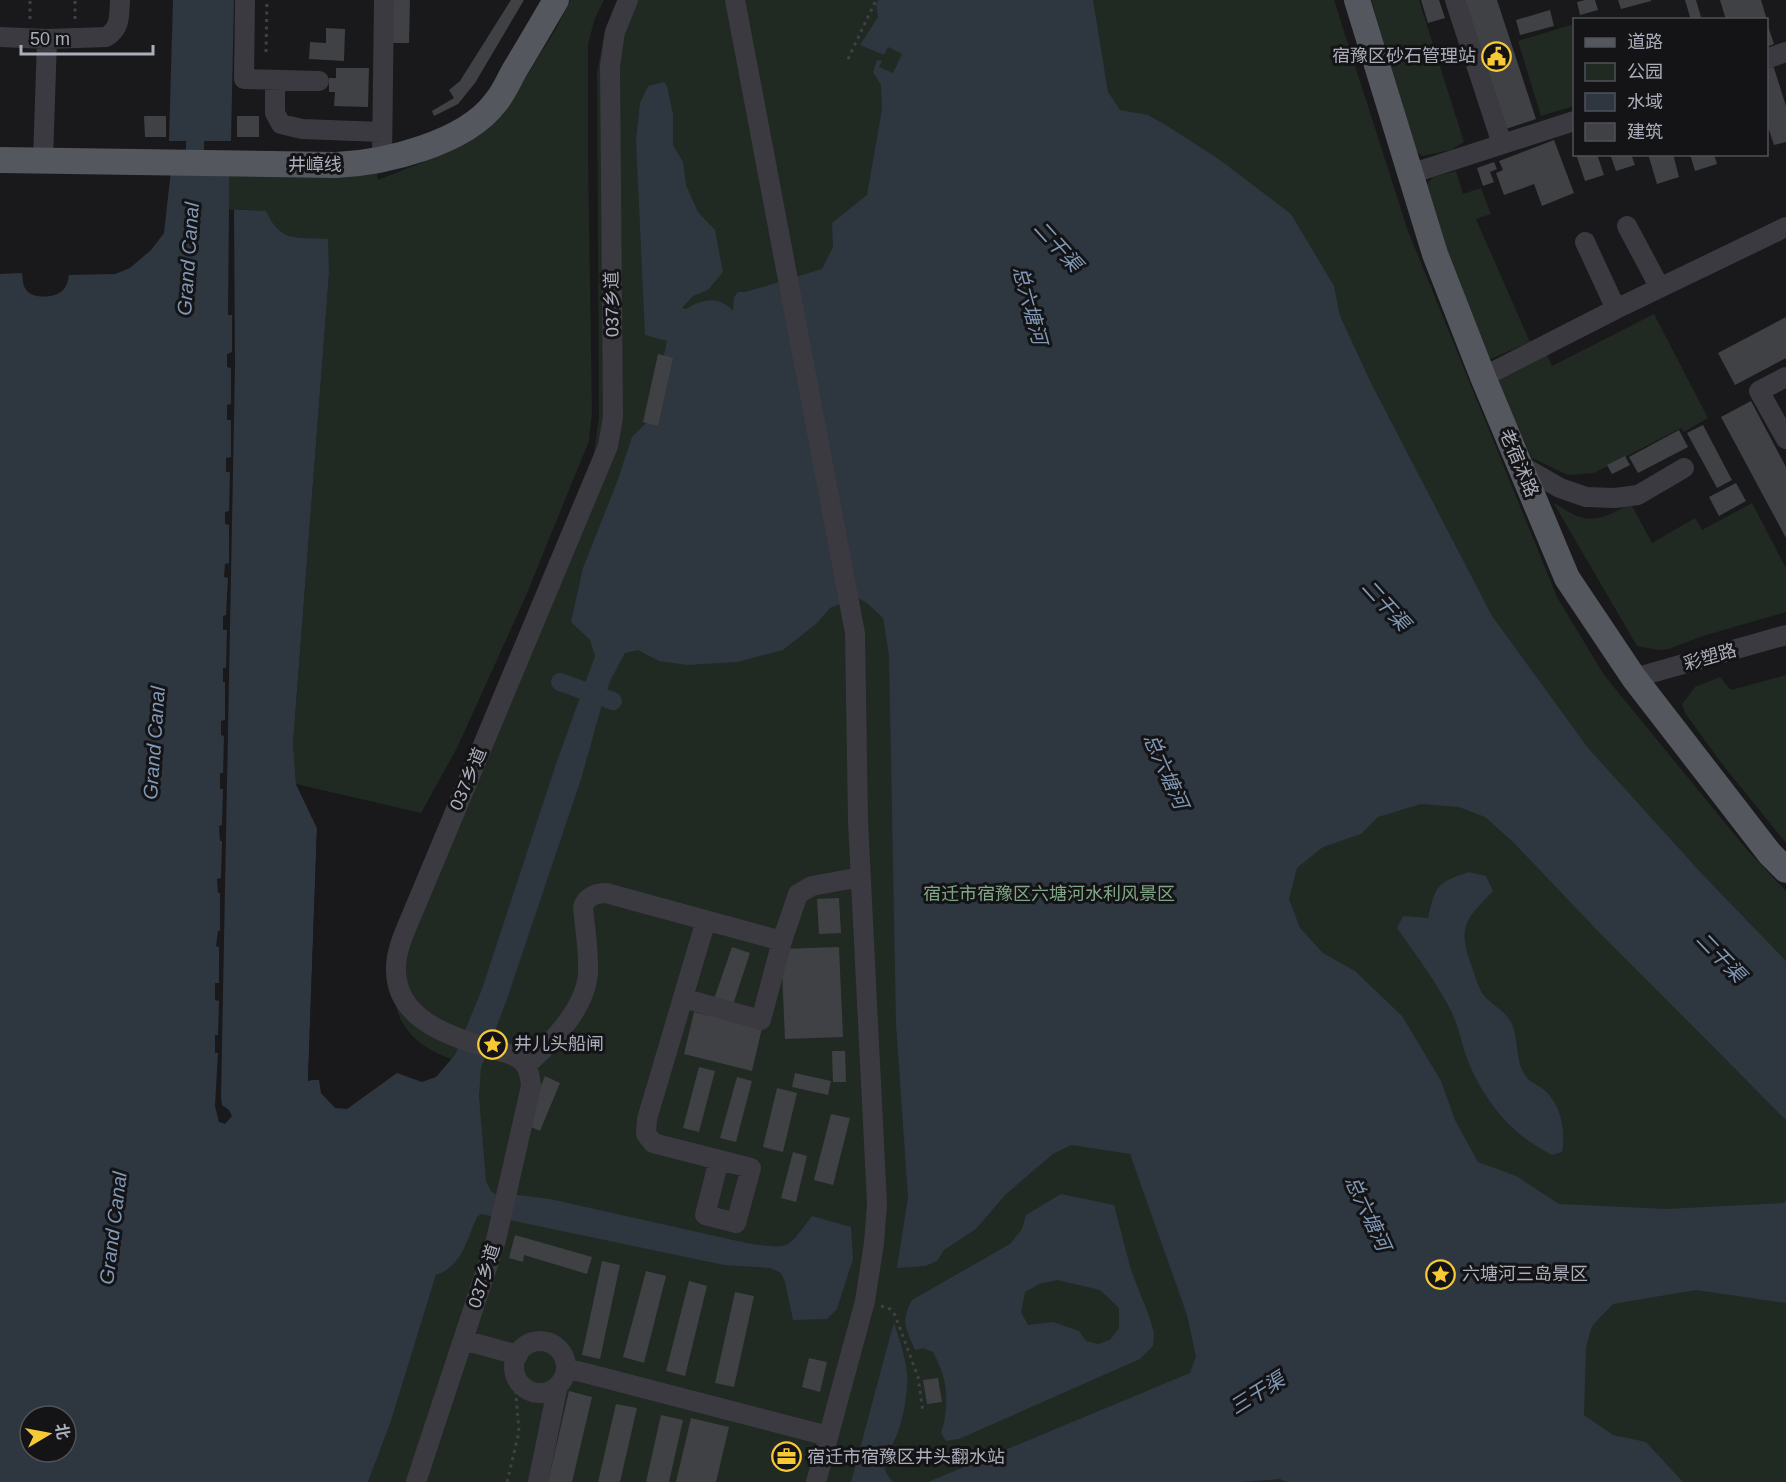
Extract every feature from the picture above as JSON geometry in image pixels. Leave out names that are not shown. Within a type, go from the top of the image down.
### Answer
[{"type":"main road","name":"井嶂线","points":[[0,160],[356,165],[431,145],[466,129],[495,104],[556,0]]},
{"type":"main road","name":"老宿沭路","points":[[1357,0],[1435,254],[1483,377],[1567,578],[1634,678],[1770,854],[1786,870]]},
{"type":"street","points":[[0,36],[47,39],[106,37],[114,32],[119,22],[120,0]]},
{"type":"street","points":[[245,0],[244,79],[318,81]]},
{"type":"street","points":[[382,159],[384,0]]},
{"type":"street","name":"037乡道","points":[[416,1482],[501,1221],[531,1086],[530,1074],[519,1060],[450,1036],[420,1018],[399,988],[396,971],[416,905],[608,446],[613,417],[610,66],[615,32],[628,0]]},
{"type":"street","points":[[735,0],[855,633],[861,877],[877,1184],[874,1243],[865,1301],[816,1482]]},
{"type":"street","points":[[1455,0],[1502,144]]},
{"type":"street","points":[[47,39],[55,161]]},
{"type":"street","points":[[1768,59],[1786,52]]},
{"type":"street","points":[[275,80],[275,113],[281,124],[302,129],[382,132]]},
{"type":"street","points":[[1410,174],[1573,122]]},
{"type":"street","points":[[1627,226],[1660,288]]},
{"type":"street","points":[[1483,377],[1616,309],[1786,227]]},
{"type":"street","points":[[1586,242],[1616,309]]},
{"type":"street","points":[[1786,377],[1759,391],[1786,440]]},
{"type":"street","points":[[1520,465],[1560,488],[1586,496],[1615,498],[1638,495],[1684,468]]},
{"type":"street","name":"彩塑路","points":[[1634,678],[1786,635]]},
{"type":"street","points":[[683,998],[761,1020],[782,940],[798,894],[812,886],[861,877]]},
{"type":"street","points":[[519,1060],[556,1037],[579,1002],[588,976],[583,907],[588,899],[606,893],[782,940]]},
{"type":"street","points":[[706,920],[647,1119],[646,1134],[653,1143],[719,1160]]},
{"type":"street","points":[[463,1341],[516,1361]]},
{"type":"street","points":[[538,1482],[562,1376],[560,1351],[553,1345],[535,1342],[527,1345],[516,1361],[519,1384],[535,1393],[544,1393],[555,1388],[562,1376]]},
{"type":"street","points":[[562,1376],[828,1436]]},
{"type":"path","points":[[266,51],[267,0]]},
{"type":"path","points":[[848,59],[876,0]]},
{"type":"path","points":[[865,1301],[890,1308],[895,1314],[918,1377],[923,1413]]},
{"type":"path","points":[[507,1482],[519,1432],[519,1412],[514,1388],[516,1361]]},
{"type":"green space","points":[[570,0],[604,0],[595,18],[588,44],[592,413],[589,441],[525,598],[457,748],[421,813],[296,784],[293,743],[329,274],[294,237],[276,228],[265,211],[229,209],[229,172],[377,173],[378,180],[421,163],[456,144],[517,91],[557,27]]},
{"type":"green space","name":"宿迁市宿豫区六塘河水利风景区","points":[[618,0],[1334,0],[1408,231],[1557,597],[1604,675],[1748,851],[1786,891],[1786,1482],[368,1482],[390,1424],[436,1275],[481,1068],[437,1053],[417,1041],[402,1022],[392,991],[593,460],[599,417],[597,73],[605,29]]},
{"type":"green space","points":[[1371,0],[1419,0],[1464,142],[1451,150],[1422,156],[1417,152]]},
{"type":"green space","points":[[1573,24],[1573,106],[1541,116],[1518,41]]},
{"type":"green space","points":[[1456,171],[1463,194],[1481,188],[1491,214],[1476,219],[1530,342],[1488,360],[1449,259],[1427,184],[1433,177]]},
{"type":"green space","points":[[1654,314],[1708,418],[1684,432],[1681,428],[1594,473],[1568,475],[1532,458],[1496,377],[1546,352],[1552,366]]},
{"type":"green space","points":[[1553,502],[1575,515],[1592,519],[1609,515],[1631,504],[1652,543],[1695,518],[1702,530],[1752,503],[1786,568],[1786,612],[1703,636],[1669,649],[1658,650],[1637,646]]},
{"type":"green space","points":[[1786,675],[1786,843],[1722,764],[1685,713],[1682,704],[1695,687],[1720,677],[1731,690]]},
{"type":"water","points":[[173,0],[234,0],[231,141],[169,141]]},
{"type":"water","points":[[878,0],[1093,0],[1108,92],[1120,110],[1148,115],[1169,127],[1220,160],[1291,214],[1334,286],[1340,316],[1371,383],[1492,616],[1588,748],[1702,874],[1786,961],[1786,1120],[1513,842],[1485,817],[1459,807],[1421,804],[1378,817],[1361,834],[1323,847],[1297,868],[1289,899],[1300,928],[1323,953],[1355,971],[1402,1016],[1441,1081],[1455,1120],[1478,1162],[1516,1176],[1559,1204],[1666,1209],[1784,1203],[1786,1200],[1786,1303],[1696,1290],[1613,1304],[1592,1326],[1586,1347],[1584,1415],[1613,1435],[1646,1442],[1683,1482],[1287,1482],[1280,1479],[1242,1482],[928,1482],[1190,1373],[1196,1356],[1187,1315],[1130,1154],[1071,1145],[1053,1154],[1005,1195],[976,1229],[944,1250],[937,1261],[925,1266],[897,1268],[908,1197],[896,1024],[889,655],[883,618],[867,603],[856,597],[830,608],[816,624],[783,650],[737,662],[687,665],[659,661],[638,650],[625,653],[611,679],[581,779],[507,999],[481,1068],[479,1096],[486,1181],[491,1191],[497,1195],[510,1194],[550,1199],[765,1246],[788,1244],[812,1216],[851,1227],[853,1259],[837,1309],[827,1319],[793,1320],[785,1282],[781,1273],[770,1268],[724,1265],[481,1214],[477,1217],[458,1259],[445,1271],[436,1275],[390,1424],[368,1482],[0,1482],[0,274],[22,273],[28,292],[36,296],[46,296],[61,292],[67,284],[69,275],[115,274],[130,268],[151,250],[164,233],[171,170],[229,172],[229,209],[266,211],[277,229],[284,233],[298,238],[328,239],[329,274],[293,743],[296,784],[317,828],[308,1080],[319,1080],[321,1093],[335,1108],[347,1109],[397,1073],[422,1082],[436,1077],[455,1055],[482,989],[557,761],[595,656],[590,640],[571,622],[583,568],[632,437],[650,419],[667,341],[645,335],[636,140],[640,103],[648,86],[664,82],[667,86],[673,114],[673,145],[683,162],[686,185],[698,212],[715,230],[723,272],[708,290],[693,296],[682,308],[686,309],[710,300],[722,303],[733,311],[734,297],[738,292],[746,292],[822,269],[833,247],[832,223],[867,195],[882,109],[881,85],[873,72],[877,60],[882,61],[879,67],[893,73],[902,54],[888,47],[884,55],[860,45],[878,17],[876,4]]},
{"type":"water","points":[[1469,872],[1486,876],[1493,891],[1476,909],[1466,925],[1467,953],[1483,994],[1511,1022],[1524,1073],[1549,1095],[1558,1110],[1563,1135],[1562,1152],[1552,1155],[1537,1146],[1498,1113],[1479,1085],[1465,1053],[1456,1022],[1446,1002],[1397,928],[1403,916],[1428,918],[1433,898],[1439,887],[1450,879]]},
{"type":"water","points":[[1061,1194],[1114,1205],[1131,1270],[1154,1333],[1153,1346],[1140,1359],[959,1439],[946,1441],[941,1433],[946,1412],[946,1392],[942,1372],[933,1352],[923,1348],[915,1350],[905,1320],[908,1308],[912,1300],[1010,1244],[1022,1229],[1026,1215]],"holes":[[[1057,1280],[1100,1290],[1119,1308],[1119,1328],[1110,1340],[1098,1344],[1086,1341],[1079,1331],[1053,1322],[1028,1325],[1021,1312],[1025,1292],[1039,1284]]]},
{"type":"water","points":[[894,1322],[904,1354],[907,1378],[906,1398],[898,1432],[884,1462],[887,1475],[893,1482],[851,1482]]},
{"type":"pier","points":[[229,209],[234,210],[235,366],[221,1097],[222,1105],[229,1110],[232,1116],[225,1124],[219,1122],[215,1106],[218,1053],[215,1053],[215,1035],[218,1035],[219,1001],[215,1000],[215,983],[219,983],[219,947],[216,946],[218,931],[220,931],[220,893],[218,893],[217,879],[221,878],[222,841],[220,841],[219,826],[222,825],[223,789],[220,789],[220,773],[223,773],[224,736],[221,735],[221,721],[225,720],[223,668],[226,668],[227,630],[223,630],[228,578],[224,577],[225,564],[229,563],[229,525],[225,524],[225,512],[229,511],[230,472],[226,472],[226,458],[231,457],[231,420],[227,420],[227,405],[231,404],[231,368],[227,367],[227,354],[232,352],[232,315],[228,315]]},
{"type":"pier","points":[[296,784],[300,785],[320,828],[311,1077],[321,1078],[308,1081],[317,828]]},
{"type":"building","points":[[392,0],[410,0],[409,43],[390,43]]},
{"type":"building","points":[[511,0],[524,0],[475,83],[458,104],[434,116],[432,111],[454,98],[449,90],[460,81]]},
{"type":"building","points":[[1421,0],[1439,0],[1445,18],[1428,23]]},
{"type":"building","points":[[1464,0],[1497,0],[1536,119],[1506,129]]},
{"type":"building","points":[[1595,0],[1598,10],[1580,15],[1577,2]]},
{"type":"building","points":[[1618,0],[1651,0],[1651,1],[1621,9]]},
{"type":"building","points":[[1685,0],[1696,0],[1701,17],[1690,18]]},
{"type":"building","points":[[1720,0],[1761,0],[1766,18],[1725,18]]},
{"type":"building","points":[[1550,10],[1554,26],[1520,35],[1516,20]]},
{"type":"building","points":[[1768,26],[1774,44],[1768,46]]},
{"type":"building","points":[[326,28],[345,29],[344,61],[309,59],[310,42],[326,43]]},
{"type":"building","points":[[1773,65],[1786,106],[1786,142],[1774,145],[1768,127],[1768,66]]},
{"type":"building","points":[[336,68],[369,68],[368,107],[334,106],[335,92],[329,92],[329,78],[336,78]]},
{"type":"building","points":[[144,116],[166,116],[166,137],[145,137]]},
{"type":"building","points":[[237,116],[259,116],[259,137],[237,137]]},
{"type":"building","points":[[1554,140],[1574,193],[1542,206],[1534,184],[1504,195],[1496,173],[1503,170],[1499,161]]},
{"type":"building","points":[[1577,156],[1598,156],[1604,175],[1585,181]]},
{"type":"building","points":[[1611,156],[1632,156],[1635,165],[1616,171]]},
{"type":"building","points":[[1649,156],[1674,156],[1679,177],[1657,184]]},
{"type":"building","points":[[1691,156],[1715,156],[1717,164],[1695,171]]},
{"type":"building","points":[[1494,162],[1497,169],[1490,172],[1494,182],[1483,186],[1477,168]]},
{"type":"building","points":[[1786,317],[1786,358],[1735,385],[1718,353]]},
{"type":"building","points":[[658,354],[673,358],[658,426],[643,422]]},
{"type":"building","points":[[1751,401],[1786,467],[1786,538],[1721,417]]},
{"type":"building","points":[[1703,425],[1732,480],[1717,488],[1687,433]]},
{"type":"building","points":[[1679,430],[1688,447],[1638,473],[1629,457]]},
{"type":"building","points":[[1625,456],[1630,465],[1612,474],[1607,465]]},
{"type":"building","points":[[1736,483],[1746,501],[1719,516],[1709,497]]},
{"type":"building","points":[[839,898],[841,933],[819,934],[817,899]]},
{"type":"building","points":[[732,947],[750,953],[732,1008],[713,1002]]},
{"type":"building","points":[[839,947],[843,1037],[785,1039],[781,949]]},
{"type":"building","points":[[694,1012],[762,1028],[752,1071],[684,1054]]},
{"type":"building","points":[[832,1051],[845,1051],[846,1082],[833,1082]]},
{"type":"building","points":[[699,1067],[715,1071],[699,1132],[683,1128]]},
{"type":"building","points":[[795,1073],[831,1081],[828,1095],[792,1087]]},
{"type":"building","points":[[545,1076],[560,1083],[540,1131],[525,1124]]},
{"type":"building","points":[[737,1077],[752,1081],[736,1142],[720,1138]]},
{"type":"building","points":[[777,1088],[797,1093],[783,1152],[763,1147]]},
{"type":"building","points":[[831,1114],[850,1118],[833,1185],[814,1180]]},
{"type":"building","points":[[793,1152],[807,1156],[796,1202],[781,1198]]},
{"type":"building","points":[[515,1235],[592,1257],[587,1274],[524,1255],[523,1262],[509,1258]]},
{"type":"building","points":[[602,1261],[620,1265],[600,1359],[582,1355]]},
{"type":"building","points":[[646,1271],[666,1276],[644,1363],[623,1357]]},
{"type":"building","points":[[689,1281],[707,1286],[685,1376],[666,1371]]},
{"type":"building","points":[[735,1292],[754,1296],[734,1387],[715,1383]]},
{"type":"building","points":[[809,1358],[827,1362],[820,1392],[802,1387]]},
{"type":"building","points":[[938,1378],[942,1402],[927,1404],[923,1380]]},
{"type":"building","points":[[569,1391],[592,1397],[572,1482],[548,1482]]},
{"type":"building","points":[[616,1404],[637,1408],[620,1482],[598,1482]]},
{"type":"building","points":[[661,1415],[683,1420],[669,1482],[646,1482]]},
{"type":"building","points":[[691,1418],[729,1427],[716,1482],[676,1482]]},
{"type":"waterway","name":"Grand Canal","points":[[194,175],[196,119]]},
{"type":"waterway","points":[[560,682],[613,701]]},
{"type":"place","name":"宿豫区砂石管理站","points":[[1497,56]]},
{"type":"place","name":"井儿头船闸","points":[[493,1044]]},
{"type":"place","name":"六塘河三岛景区","points":[[1441,1274]]},
{"type":"place","name":"宿迁市宿豫区井头翻水站","points":[[786,1457]]},
{"type":"water label","name":"二干渠","points":[[1058,246]]},
{"type":"water label","name":"总六塘河","points":[[1030,305]]},
{"type":"water label","name":"二干渠","points":[[1386,605]]},
{"type":"water label","name":"总六塘河","points":[[1166,771]]},
{"type":"water label","name":"二干渠","points":[[1721,957]]},
{"type":"water label","name":"总六塘河","points":[[1368,1213]]},
{"type":"water label","name":"三干渠","points":[[1257,1393]]}]
